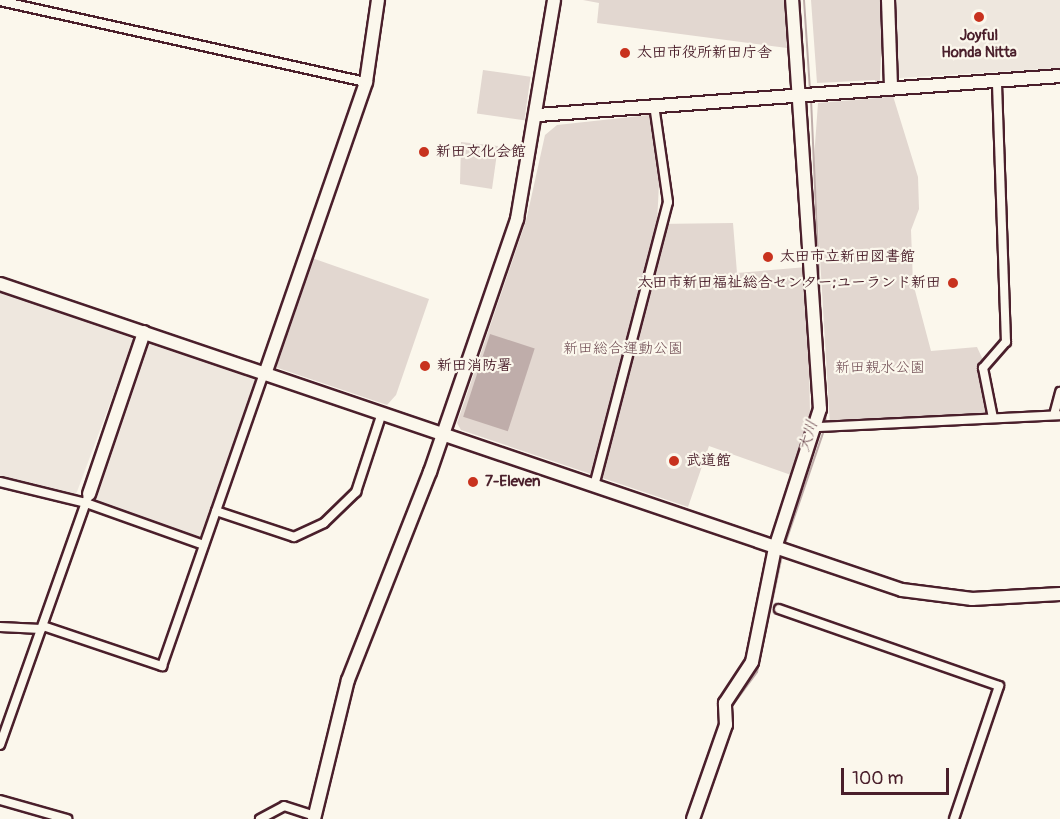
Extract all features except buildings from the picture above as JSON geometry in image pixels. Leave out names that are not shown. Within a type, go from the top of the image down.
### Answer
[{"type":"street","points":[[0,627],[42,628],[162,666],[366,82],[378,0]]},
{"type":"street","points":[[260,819],[284,806],[314,817],[348,680],[443,435],[517,219],[538,116],[554,0]]},
{"type":"street","points":[[693,819],[726,725],[725,703],[755,651],[781,550],[818,427],[802,94],[792,0]]},
{"type":"street","points":[[888,0],[891,88]]},
{"type":"street","points":[[0,1],[366,82]]},
{"type":"street","points":[[538,116],[654,105],[1060,76]]},
{"type":"street","points":[[993,418],[982,368],[1006,342],[997,81]]},
{"type":"street","points":[[594,486],[668,202],[654,105]]},
{"type":"street","points":[[0,284],[902,590],[941,597],[1060,594]]},
{"type":"street","points":[[0,745],[88,499],[144,332]]},
{"type":"street","points":[[818,427],[1057,415],[1060,392]]},
{"type":"street","points":[[216,511],[294,537],[324,523],[356,492],[382,413]]},
{"type":"street","points":[[0,482],[88,499],[204,544]]},
{"type":"street","points":[[780,609],[999,686],[954,819]]},
{"type":"street","points":[[0,800],[67,819]]},
{"type":"shaded area","points":[[893,0],[1060,0],[1060,68],[899,78]]},
{"type":"shaded area","points":[[0,289],[134,339],[75,497],[0,478]]},
{"type":"shaded area","points":[[490,334],[535,349],[508,431],[463,417]]},
{"type":"shaded area","points":[[147,341],[258,379],[203,538],[92,500]]},
{"type":"green space","points":[[583,0],[784,0],[787,48],[597,23],[599,3]]},
{"type":"green space","name":"新田親水公園","points":[[811,0],[884,0],[879,98],[893,96],[918,177],[919,209],[911,230],[913,283],[931,351],[977,347],[984,362],[979,367],[988,411],[984,416],[830,425],[814,158],[818,103],[877,98],[875,80],[817,83]]},
{"type":"green space","points":[[483,70],[531,77],[524,120],[477,114]]},
{"type":"green space","name":"新田総合運動公園","points":[[649,115],[660,163],[657,224],[733,223],[737,273],[807,267],[810,413],[791,475],[709,446],[688,507],[461,430],[457,423],[526,221],[545,135],[557,125]]},
{"type":"green space","points":[[461,142],[498,146],[492,189],[460,184]]},
{"type":"green space","points":[[312,258],[429,299],[396,395],[387,405],[275,367]]},
{"type":"waterway","name":"大川","points":[[804,0],[810,90]]},
{"type":"waterway","name":"大川","points":[[811,99],[826,425]]},
{"type":"waterway","name":"大川","points":[[784,547],[824,430]]},
{"type":"waterway","name":"大川","points":[[730,709],[757,672],[782,555]]},
{"type":"place","name":"Joyful Honda Nitta","points":[[979,17]]},
{"type":"place","name":"太田市役所新田庁舎","points":[[625,53]]},
{"type":"place","name":"新田文化会館","points":[[424,152]]},
{"type":"place","name":"太田市立新田図書館","points":[[768,257]]},
{"type":"place","name":"太田市新田福祉総合センター;ユーランド新田","points":[[953,283]]},
{"type":"place","name":"新田消防署","points":[[425,366]]},
{"type":"place","name":"武道館","points":[[674,461]]},
{"type":"place","name":"7-Eleven","points":[[473,482]]}]
